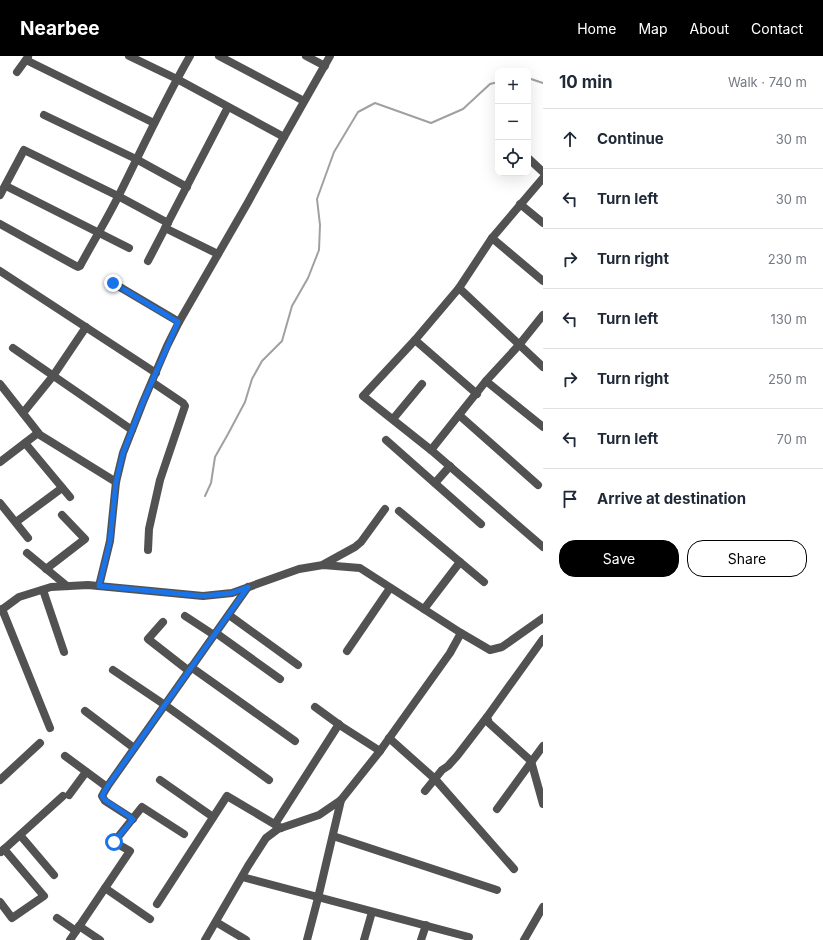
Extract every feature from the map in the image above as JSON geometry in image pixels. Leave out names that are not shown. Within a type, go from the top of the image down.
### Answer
[{"type":"street","points":[[129,56],[177,79],[284,137]]},
{"type":"street","points":[[0,224],[78,267],[99,232],[154,123],[190,56]]},
{"type":"street","points":[[219,56],[304,101]]},
{"type":"street","points":[[306,56],[325,66]]},
{"type":"street","points":[[99,586],[110,541],[116,482],[123,453],[178,322],[247,204],[330,56]]},
{"type":"street","points":[[17,72],[27,58],[154,123]]},
{"type":"street","points":[[148,261],[228,107]]},
{"type":"street","points":[[44,115],[136,159],[187,187]]},
{"type":"street","points":[[0,195],[24,150],[118,196],[218,254]]},
{"type":"street","points":[[531,161],[543,172]]},
{"type":"street","points":[[543,178],[492,238],[459,288],[415,340],[364,396],[450,466],[543,547]]},
{"type":"street","points":[[6,186],[129,248]]},
{"type":"street","points":[[520,204],[543,223]]},
{"type":"street","points":[[492,238],[543,281]]},
{"type":"street","points":[[0,271],[156,373]]},
{"type":"street","points":[[113,283],[178,322]]},
{"type":"street","points":[[459,288],[543,367]]},
{"type":"street","points":[[431,450],[486,381],[543,315]]},
{"type":"street","points":[[23,413],[53,376],[86,327]]},
{"type":"street","points":[[415,340],[477,394]]},
{"type":"street","points":[[13,348],[132,430]]},
{"type":"street","points":[[486,381],[543,427]]},
{"type":"street","points":[[148,550],[150,529],[160,480],[185,406],[183,403],[152,382]]},
{"type":"street","points":[[0,384],[38,433],[116,482]]},
{"type":"street","points":[[393,419],[422,384]]},
{"type":"street","points":[[459,415],[538,485]]},
{"type":"street","points":[[1,460],[38,433]]},
{"type":"street","points":[[386,440],[481,524]]},
{"type":"street","points":[[25,443],[70,497]]},
{"type":"street","points":[[435,483],[450,466]]},
{"type":"street","points":[[16,522],[62,488]]},
{"type":"street","points":[[0,503],[28,538]]},
{"type":"street","points":[[323,565],[361,542],[385,509]]},
{"type":"street","points":[[399,511],[484,582]]},
{"type":"street","points":[[46,569],[85,539],[62,515]]},
{"type":"street","points":[[27,553],[67,586]]},
{"type":"street","points":[[424,609],[460,562]]},
{"type":"street","points":[[50,728],[1,610],[19,597],[51,587],[88,585],[203,596],[232,593],[299,569],[323,565],[360,568],[461,634],[490,650],[502,648],[542,621]]},
{"type":"street","points":[[133,819],[105,800],[102,796],[134,748],[248,587]]},
{"type":"street","points":[[347,651],[390,588]]},
{"type":"street","points":[[43,590],[64,652]]},
{"type":"street","points":[[229,614],[298,666]]},
{"type":"street","points":[[185,616],[215,634],[280,679]]},
{"type":"street","points":[[163,622],[148,640],[295,741]]},
{"type":"street","points":[[157,904],[227,796],[278,826],[319,815],[341,800],[380,751],[450,653],[461,634]]},
{"type":"street","points":[[425,791],[442,770],[457,756],[543,639]]},
{"type":"street","points":[[112,670],[165,705],[269,780]]},
{"type":"street","points":[[315,707],[380,751]]},
{"type":"street","points":[[85,711],[134,748]]},
{"type":"street","points":[[487,717],[489,724],[531,761],[543,804]]},
{"type":"street","points":[[205,940],[266,838],[278,829],[278,826],[339,724]]},
{"type":"street","points":[[389,738],[435,779],[514,869]]},
{"type":"street","points":[[1,777],[40,743]]},
{"type":"street","points":[[497,809],[543,746]]},
{"type":"street","points":[[65,756],[107,787]]},
{"type":"street","points":[[0,902],[12,918],[44,896],[2,850],[66,796],[86,772]]},
{"type":"street","points":[[160,780],[213,817]]},
{"type":"street","points":[[307,940],[341,800]]},
{"type":"street","points":[[70,940],[130,851],[114,842],[142,807],[184,834]]},
{"type":"street","points":[[20,835],[54,875]]},
{"type":"street","points":[[333,836],[497,890]]},
{"type":"street","points":[[242,877],[469,937]]},
{"type":"street","points":[[105,888],[150,919]]},
{"type":"street","points":[[524,940],[543,907]]},
{"type":"street","points":[[364,940],[372,912]]},
{"type":"street","points":[[57,918],[100,940]]},
{"type":"street","points":[[216,922],[246,940]]},
{"type":"street","points":[[421,940],[426,925]]},
{"type":"waterway","points":[[531,79],[543,83]]},
{"type":"waterway","points":[[205,496],[211,483],[215,457],[245,402],[252,379],[262,361],[282,341],[292,306],[308,278],[319,250],[320,225],[317,199],[334,152],[358,112],[375,103],[431,123],[463,109],[490,84],[495,83]]},
{"type":"route","points":[[113,283],[178,322],[143,402],[123,453],[116,482],[110,541],[99,586],[203,596],[232,593],[248,587],[102,796],[105,800],[133,819],[114,842]]}]
